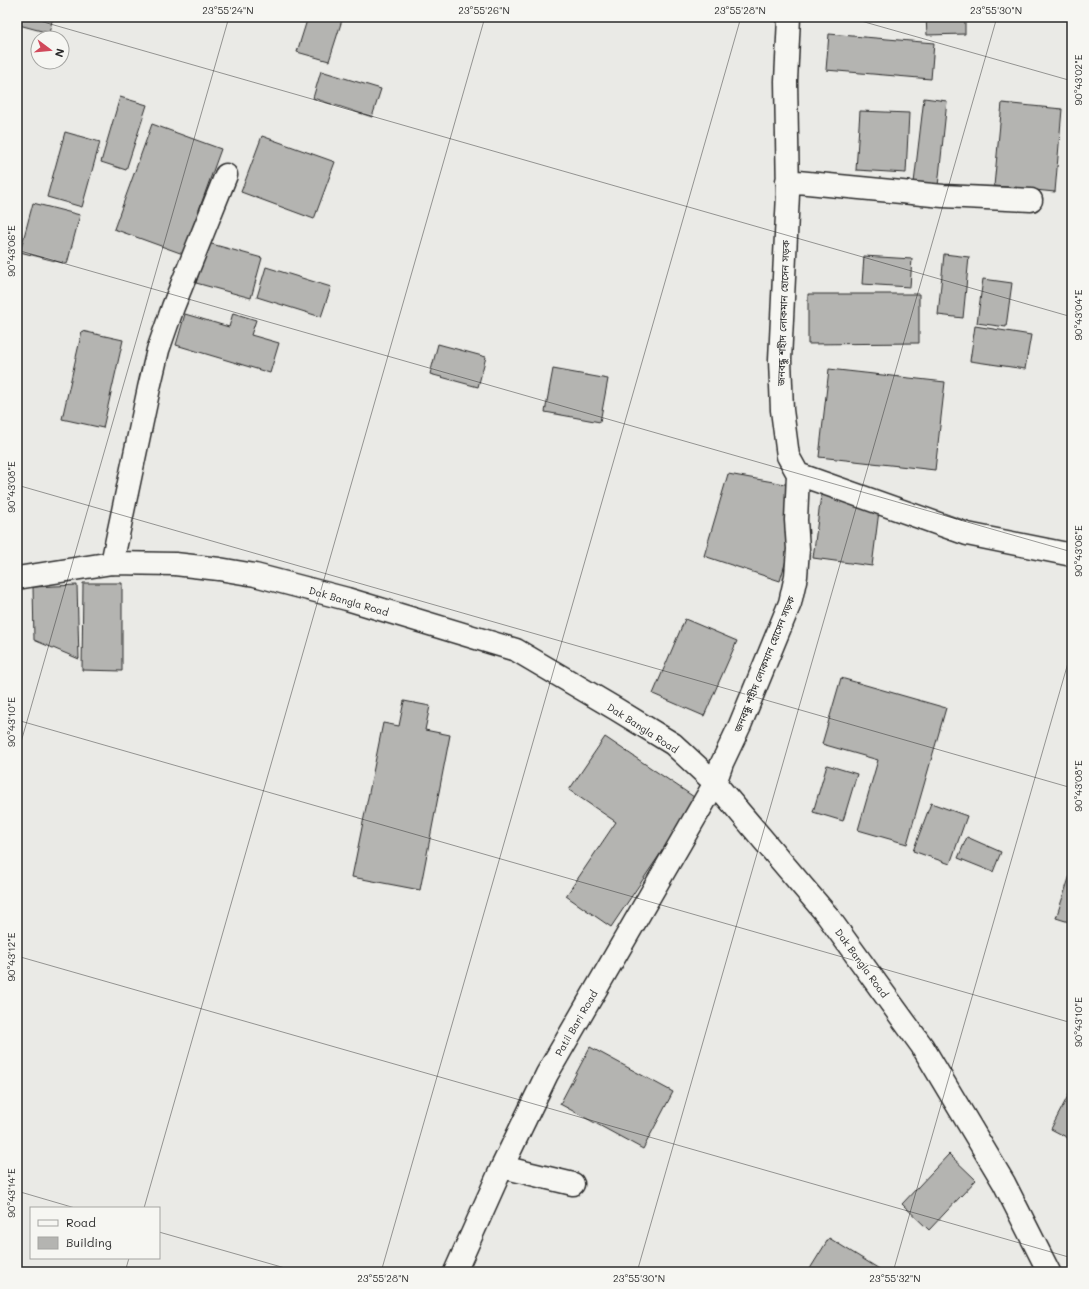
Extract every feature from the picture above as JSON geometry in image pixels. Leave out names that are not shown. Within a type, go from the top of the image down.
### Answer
[{"type":"street","name":"জনবন্ধু শহীদ লোকমান হোসেন সড়ক","points":[[715,783],[722,763],[743,718],[790,603],[796,576],[798,550],[796,520],[798,474],[788,456],[782,410],[780,360],[788,194],[786,81],[789,17]]},
{"type":"street","points":[[112,563],[158,350],[173,307],[226,175]]},
{"type":"street","points":[[787,181],[943,196],[1031,200]]},
{"type":"street","points":[[798,474],[967,534],[1072,555]]},
{"type":"street","name":"Dak Bangla Road","points":[[17,578],[112,563],[175,564],[219,568],[255,575],[347,599],[516,650],[672,744],[715,783],[827,914],[922,1046],[1004,1184],[1049,1272]]},
{"type":"street","name":"Patil Bari Road","points":[[455,1272],[502,1167],[547,1074],[715,783]]},
{"type":"street","points":[[502,1167],[573,1184]]},
{"type":"building","points":[[21,17],[53,17],[50,30],[38,30],[19,25]]},
{"type":"building","points":[[308,17],[343,17],[329,61],[297,52]]},
{"type":"building","points":[[926,17],[965,17],[965,34],[927,35]]},
{"type":"building","points":[[829,34],[934,43],[931,79],[826,70]]},
{"type":"building","points":[[321,71],[381,89],[372,117],[313,98]]},
{"type":"building","points":[[120,97],[147,105],[126,170],[101,162]]},
{"type":"building","points":[[924,98],[947,101],[938,186],[914,183]]},
{"type":"building","points":[[1002,103],[1062,109],[1055,192],[994,186]]},
{"type":"building","points":[[860,111],[909,113],[906,173],[856,170]]},
{"type":"building","points":[[152,124],[221,149],[183,254],[114,229]]},
{"type":"building","points":[[65,132],[100,142],[82,207],[47,197]]},
{"type":"building","points":[[262,136],[335,162],[314,219],[241,192]]},
{"type":"building","points":[[33,203],[80,215],[67,264],[20,252]]},
{"type":"building","points":[[208,243],[262,258],[251,298],[196,283]]},
{"type":"building","points":[[944,254],[969,257],[963,318],[938,315]]},
{"type":"building","points":[[864,256],[912,259],[910,287],[862,284]]},
{"type":"building","points":[[266,267],[331,287],[321,317],[257,297]]},
{"type":"building","points":[[983,279],[1012,283],[1006,327],[977,323]]},
{"type":"building","points":[[808,294],[919,294],[919,343],[808,344]]},
{"type":"building","points":[[233,313],[256,320],[251,335],[279,343],[270,373],[176,345],[185,314],[229,327]]},
{"type":"building","points":[[975,326],[1031,335],[1025,369],[970,361]]},
{"type":"building","points":[[82,331],[123,340],[103,428],[62,419]]},
{"type":"building","points":[[438,344],[486,357],[478,387],[430,374]]},
{"type":"building","points":[[553,369],[608,379],[600,422],[545,412]]},
{"type":"building","points":[[829,369],[945,382],[935,470],[819,457]]},
{"type":"building","points":[[728,474],[796,486],[791,543],[780,581],[704,556]]},
{"type":"building","points":[[821,495],[880,503],[872,566],[813,558]]},
{"type":"building","points":[[83,583],[122,583],[122,671],[82,670]]},
{"type":"building","points":[[77,585],[79,659],[34,640],[33,587]]},
{"type":"building","points":[[685,619],[737,641],[704,716],[653,694]]},
{"type":"building","points":[[841,678],[946,708],[907,844],[858,830],[878,760],[822,744]]},
{"type":"building","points":[[404,701],[430,706],[425,730],[450,735],[420,890],[352,877],[383,723],[399,726]]},
{"type":"building","points":[[605,737],[697,799],[611,927],[566,896],[616,822],[569,790]]},
{"type":"building","points":[[827,765],[857,774],[843,821],[813,812]]},
{"type":"building","points":[[931,803],[967,816],[950,864],[913,851]]},
{"type":"building","points":[[967,837],[1001,852],[993,872],[958,858]]},
{"type":"building","points":[[1072,869],[1072,923],[1056,918]]},
{"type":"building","points":[[590,1047],[673,1092],[643,1149],[560,1104]]},
{"type":"building","points":[[1069,1094],[1072,1095],[1072,1140],[1051,1129]]},
{"type":"building","points":[[949,1154],[976,1180],[929,1230],[902,1204]]},
{"type":"building","points":[[829,1238],[881,1270],[880,1272],[808,1272]]}]
